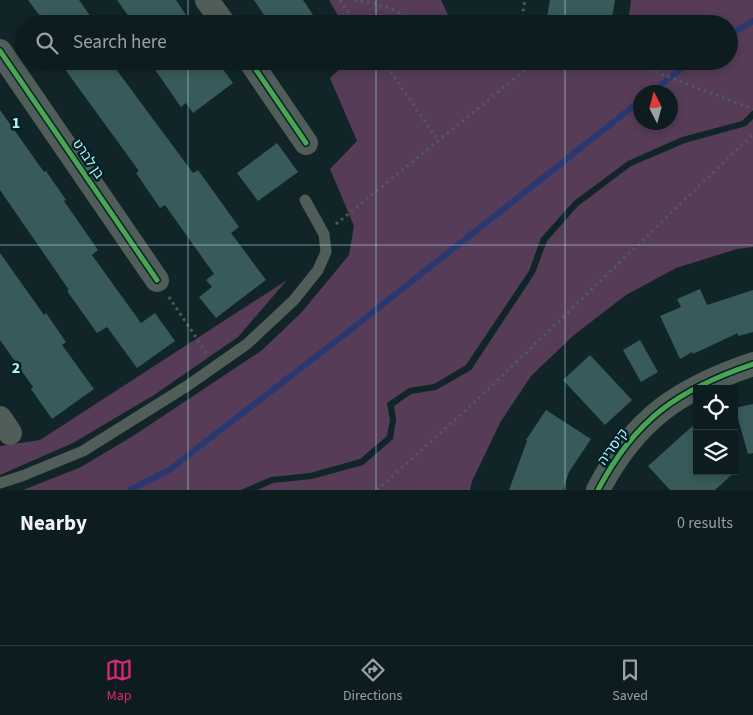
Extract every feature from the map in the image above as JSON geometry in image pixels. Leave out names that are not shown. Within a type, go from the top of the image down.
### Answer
[{"type":"street","points":[[207,0],[218,15]]},
{"type":"street","name":"בן לברט","points":[[0,51],[157,280]]},
{"type":"street","points":[[256,70],[306,143]]},
{"type":"street","name":"קיסריה","points":[[598,490],[625,446],[652,416],[689,390],[723,374],[753,364]]},
{"type":"lane","points":[[0,483],[83,451],[187,386],[247,344],[294,300],[318,270],[326,252],[324,234],[304,200]]},
{"type":"path","points":[[340,0],[350,15]]},
{"type":"path","points":[[354,0],[380,4],[398,10],[404,15]]},
{"type":"path","points":[[523,15],[525,0]]},
{"type":"path","points":[[388,70],[438,141]]},
{"type":"path","points":[[324,234],[525,70]]},
{"type":"path","points":[[650,70],[753,109]]},
{"type":"path","points":[[377,490],[479,398],[753,134]]},
{"type":"path","points":[[157,280],[215,366]]},
{"type":"shaded area","points":[[329,0],[441,0],[448,15],[338,15]]},
{"type":"shaded area","points":[[631,0],[753,0],[753,110],[742,121],[682,137],[628,161],[574,201],[541,238],[529,271],[466,365],[434,384],[409,388],[387,403],[390,420],[387,436],[360,459],[310,473],[271,477],[241,490],[23,490],[81,467],[133,436],[261,351],[301,313],[349,255],[354,226],[330,169],[357,141],[330,78],[338,70],[738,70],[738,15],[629,15]]},
{"type":"shaded area","points":[[753,119],[753,247],[737,249],[676,268],[626,295],[574,335],[531,376],[501,421],[472,481],[470,490],[257,490],[273,483],[312,479],[363,465],[393,439],[396,420],[394,406],[411,394],[436,390],[471,370],[535,273],[547,241],[578,206],[631,166],[685,143],[746,126]]},
{"type":"shaded area","points":[[287,280],[238,337],[154,395],[73,443],[0,475],[0,446],[40,440]]},
{"type":"building","points":[[28,0],[79,0],[90,15],[39,15]]},
{"type":"building","points":[[117,0],[176,0],[186,15],[128,15]]},
{"type":"building","points":[[254,0],[303,0],[313,15],[264,15]]},
{"type":"building","points":[[550,0],[615,0],[612,15],[547,15]]},
{"type":"building","points":[[66,70],[117,70],[193,173],[198,170],[239,227],[231,233],[266,280],[216,318],[199,297],[212,287],[206,280],[214,274],[165,205],[160,208],[136,173],[139,171]]},
{"type":"building","points":[[155,70],[224,70],[233,83],[193,113],[186,103],[181,107]]},
{"type":"building","points":[[0,110],[66,200],[64,201],[98,250],[92,255],[141,323],[155,313],[175,341],[137,368],[107,327],[97,333],[0,190]]},
{"type":"building","points":[[277,143],[298,172],[258,201],[237,173]]},
{"type":"building","points":[[0,253],[44,315],[46,313],[66,342],[62,345],[94,389],[52,419],[31,389],[33,387],[0,340]]},
{"type":"building","points":[[700,289],[707,305],[753,290],[753,332],[738,336],[738,333],[680,359],[660,316],[681,307],[677,299]]},
{"type":"building","points":[[640,340],[658,372],[641,382],[623,350]]},
{"type":"building","points":[[590,355],[632,400],[605,425],[563,380]]},
{"type":"building","points":[[753,404],[753,453],[748,454],[738,419],[738,407]]},
{"type":"building","points":[[546,410],[591,439],[569,472],[563,490],[509,490],[526,440]]},
{"type":"building","points":[[693,426],[693,475],[732,475],[715,490],[670,490],[648,466]]},
{"type":"waterway","points":[[738,30],[753,21]]},
{"type":"waterway","points":[[661,85],[680,70]]},
{"type":"waterway","points":[[130,490],[169,470],[349,331],[633,107]]},
{"type":"cycle path","points":[[0,51],[157,280]]},
{"type":"cycle path","points":[[256,70],[306,143]]},
{"type":"cycle path","points":[[598,490],[627,444],[662,410],[681,396],[703,384],[753,364]]}]
